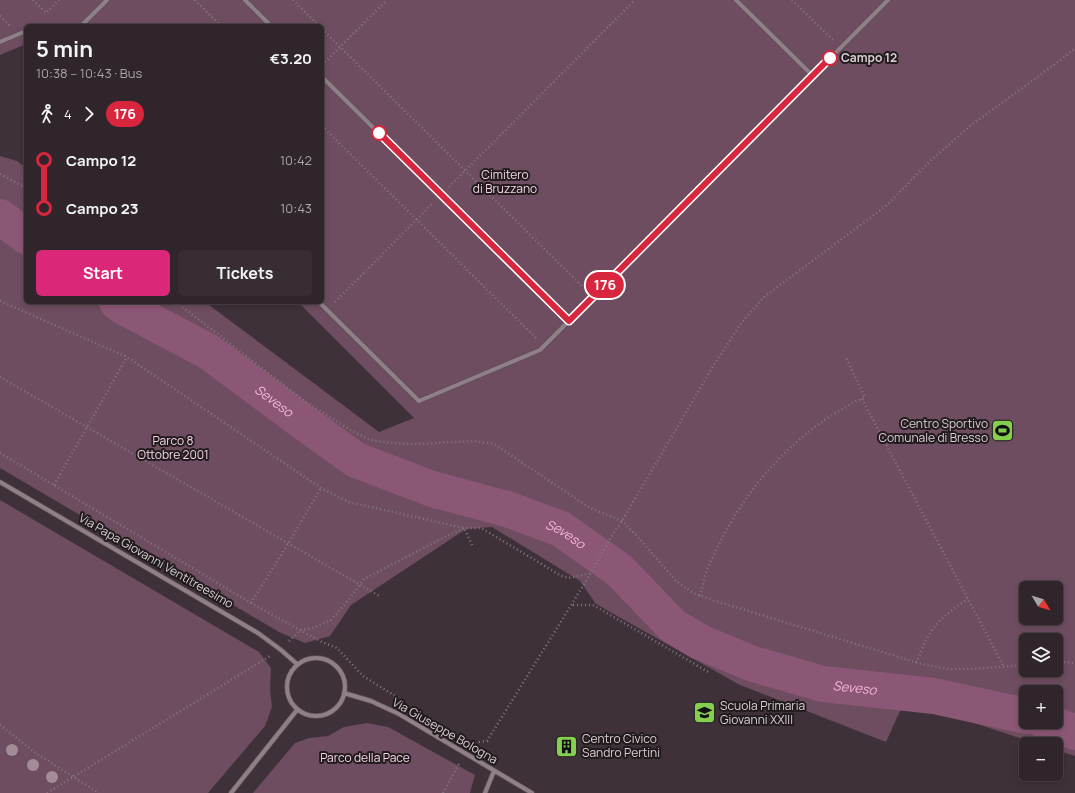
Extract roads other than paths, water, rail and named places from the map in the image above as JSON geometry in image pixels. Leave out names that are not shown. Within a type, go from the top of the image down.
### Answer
[{"type":"street","points":[[83,24],[107,0]]},
{"type":"street","points":[[245,0],[269,24]]},
{"type":"street","points":[[736,0],[813,76]]},
{"type":"street","points":[[321,304],[418,401],[540,350],[888,0]]},
{"type":"street","points":[[0,42],[24,32]]},
{"type":"street","points":[[324,79],[569,321]]},
{"type":"street","name":"Via Papa Giovanni Ventitreesimo","points":[[0,482],[258,633],[297,664]]},
{"type":"street","points":[[314,657],[326,659],[337,665],[343,676],[346,688],[344,693],[342,700],[334,710],[324,716],[311,716],[297,710],[291,703],[286,692],[287,679],[292,668],[302,660],[314,657]]},
{"type":"street","name":"Via Giuseppe Bologna","points":[[344,693],[371,701],[399,714],[532,793]]},
{"type":"street","points":[[230,793],[297,710]]},
{"type":"street","points":[[485,793],[494,771]]},
{"type":"waterway","name":"Seveso","points":[[0,217],[24,235]]},
{"type":"waterway","name":"Seveso","points":[[120,304],[209,352],[356,460],[432,489],[507,509],[561,529],[619,570],[673,626],[700,642],[753,664],[823,684],[934,696],[1019,714]]},
{"type":"waterway","name":"Seveso","points":[[1063,728],[1075,732]]},
{"type":"place","name":"Campo 12","points":[[830,58]]},
{"type":"place","name":"Centro Sportivo Comunale di Bresso","points":[[1003,431]]},
{"type":"place","name":"Scuola Primaria Giovanni XXIII","points":[[705,713]]},
{"type":"place","name":"Centro Civico Sandro Pertini","points":[[566,746]]},
{"type":"park label","name":"Cimitero di Bruzzano","points":[[505,182]]},
{"type":"park label","name":"Parco 8 Ottobre 2001","points":[[173,448]]},
{"type":"park label","name":"Parco della Pace","points":[[365,758]]}]
